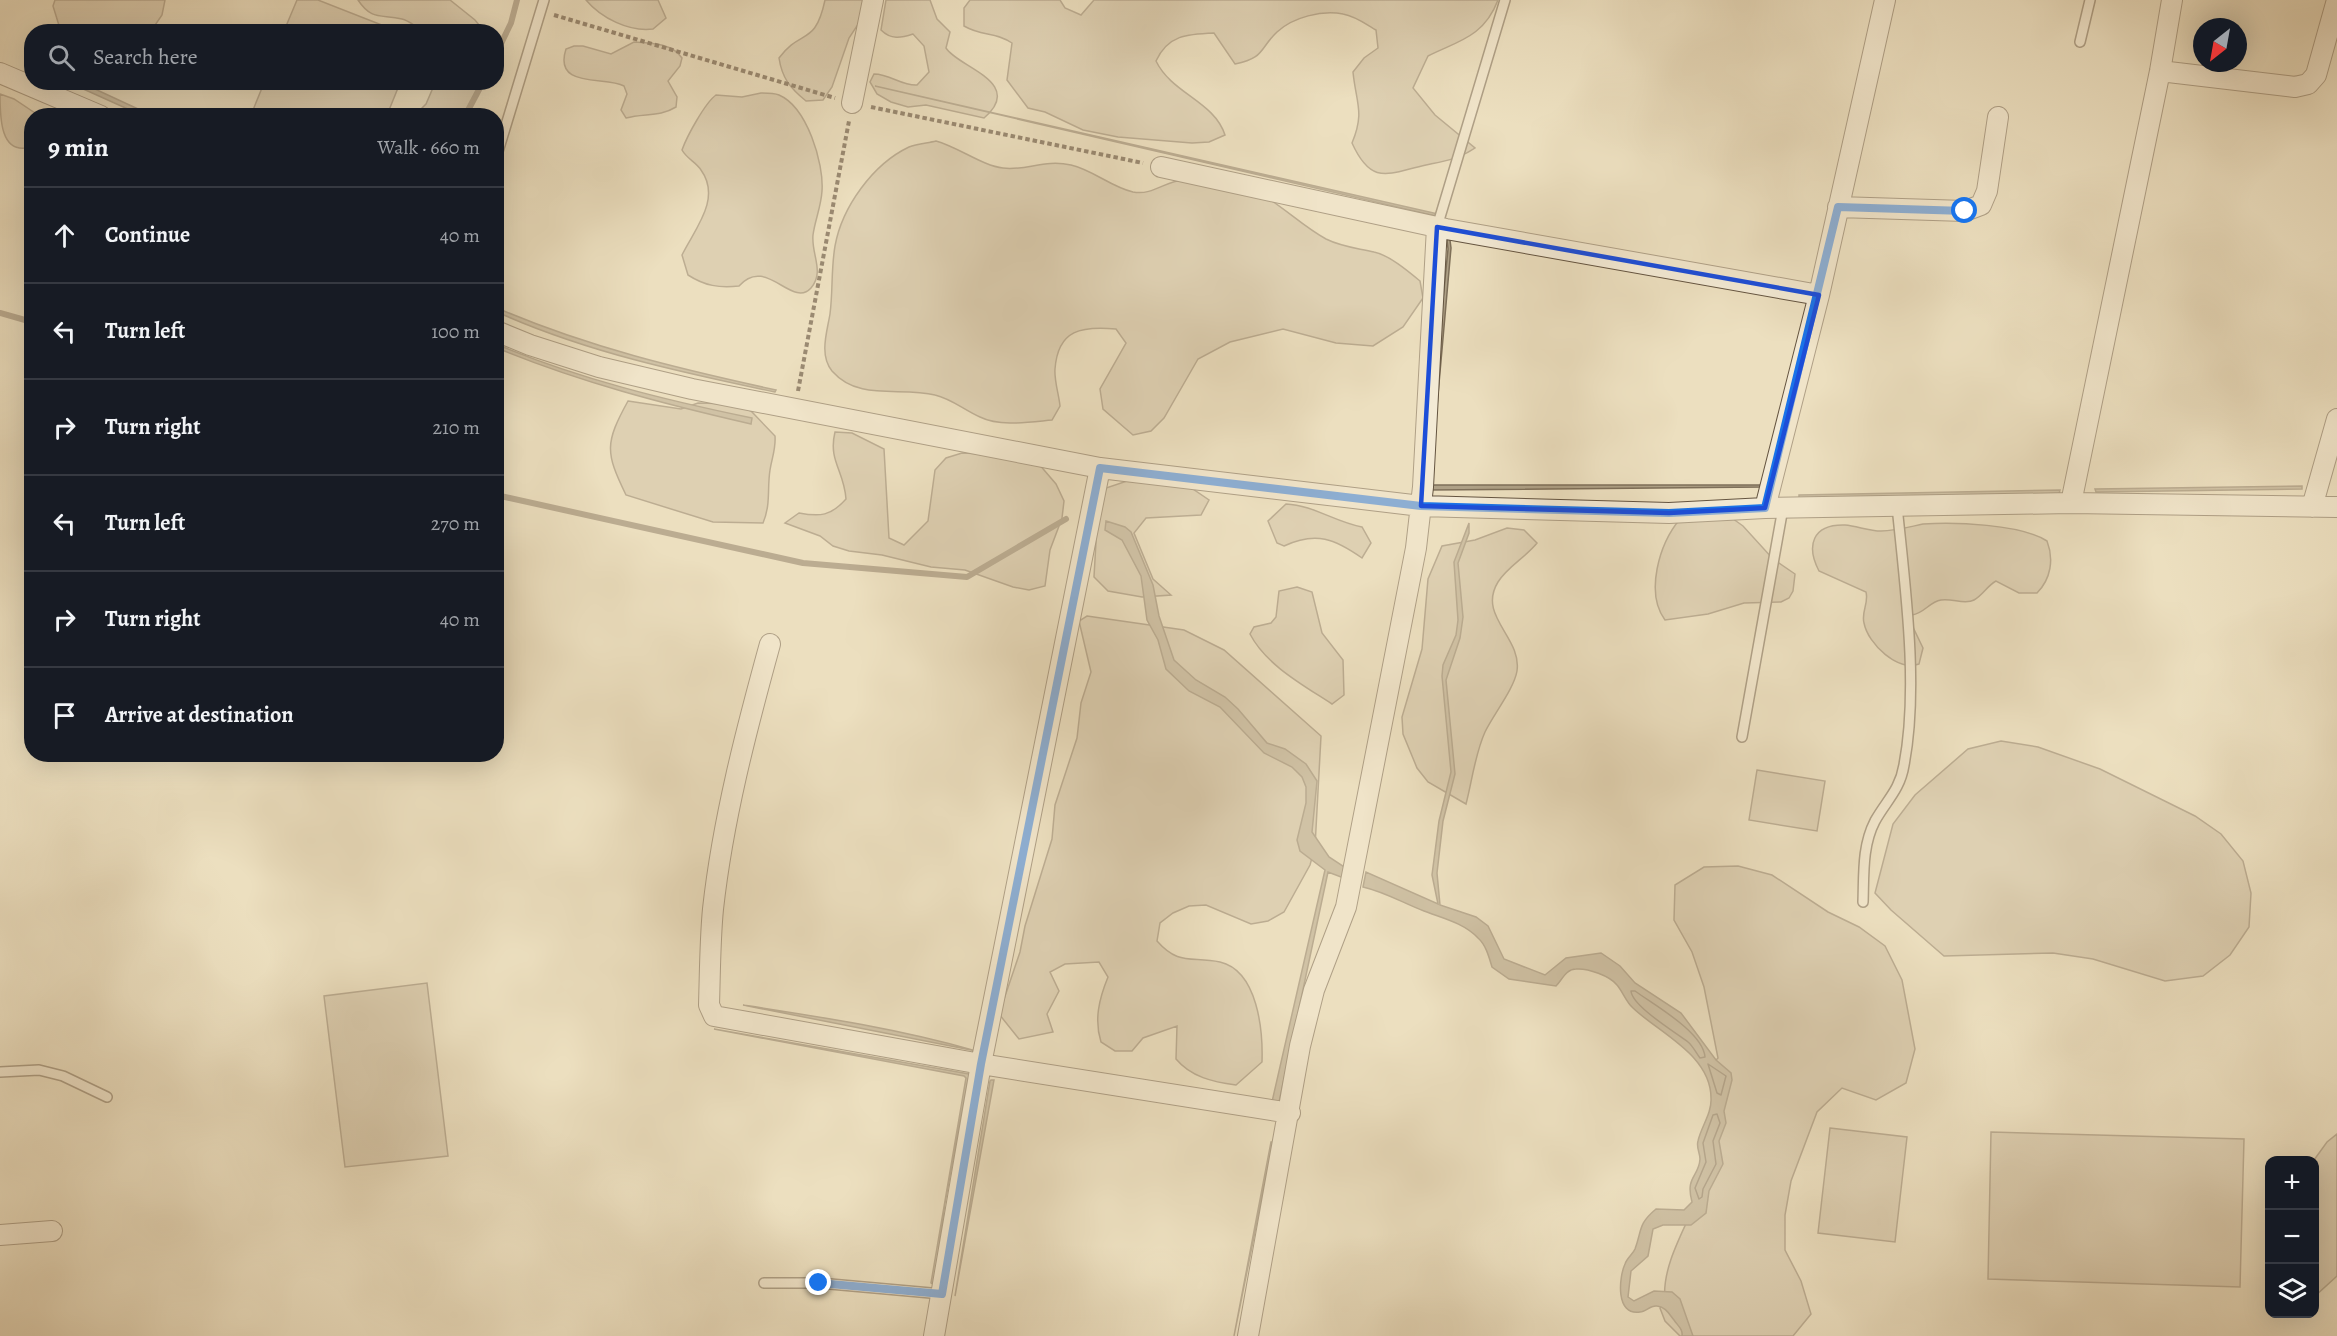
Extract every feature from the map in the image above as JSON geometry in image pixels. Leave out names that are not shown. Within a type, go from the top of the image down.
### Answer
[{"type":"street","points":[[852,103],[873,0]]},
{"type":"street","points":[[1774,508],[1885,0]]},
{"type":"street","points":[[2071,503],[2160,71],[2172,0]]},
{"type":"street","points":[[2160,71],[2295,87],[2308,84],[2316,75],[2337,0]]},
{"type":"street","points":[[0,73],[24,83]]},
{"type":"street","points":[[40,90],[82,108]]},
{"type":"street","points":[[1838,207],[1965,211],[1982,205],[1987,191],[1998,117]]},
{"type":"street","points":[[1161,167],[1437,227],[1819,295]]},
{"type":"street","points":[[1248,1336],[1290,1113],[1300,1046],[1314,990],[1346,907],[1359,848],[1421,506],[1437,227]]},
{"type":"street","points":[[504,334],[599,367],[795,410],[1100,468],[1421,506],[1669,513],[1774,508],[2071,503],[2337,507]]},
{"type":"street","points":[[2312,507],[2337,420]]},
{"type":"street","points":[[934,1336],[981,1064],[1100,468]]},
{"type":"street","points":[[770,644],[744,737],[725,830],[713,909],[709,1005],[714,1016],[981,1064],[1290,1113]]},
{"type":"street","points":[[0,1234],[52,1231]]},
{"type":"lane","points":[[504,132],[544,0]]},
{"type":"lane","points":[[1437,227],[1505,0]]},
{"type":"lane","points":[[2080,42],[2090,0]]},
{"type":"lane","points":[[1863,902],[1865,847],[1875,821],[1894,796],[1904,767],[1909,726],[1908,629],[1897,506]]},
{"type":"lane","points":[[1742,737],[1774,508]]},
{"type":"lane","points":[[0,1072],[39,1070],[63,1076],[107,1097]]},
{"type":"lane","points":[[764,1283],[819,1283],[942,1294]]},
{"type":"path","points":[[541,11],[852,103],[1161,167]]},
{"type":"path","points":[[795,410],[852,103]]},
{"type":"highlighted area","points":[[1437,227],[1819,295],[1765,508],[1669,513],[1421,506]]},
{"type":"shaded area","points":[[55,0],[165,0],[162,15],[156,24],[59,24],[53,6]]},
{"type":"shaded area","points":[[297,0],[318,0],[379,24],[287,24]]},
{"type":"shaded area","points":[[358,0],[450,0],[478,24],[412,24],[405,20],[373,14]]},
{"type":"shaded area","points":[[586,0],[658,0],[666,18],[653,29],[625,26],[599,13]]},
{"type":"shaded area","points":[[825,0],[874,0],[849,38],[832,87],[823,100],[806,101],[788,82],[779,58],[817,25]]},
{"type":"shaded area","points":[[886,0],[930,0],[937,19],[950,32],[946,48],[993,85],[997,95],[995,105],[984,118],[926,105],[908,107],[891,102],[877,94],[870,82],[874,74],[917,85],[929,72],[924,46],[913,34],[896,37],[881,30]]},
{"type":"shaded area","points":[[970,0],[1060,0],[1065,8],[1081,15],[1094,0],[1498,0],[1478,30],[1428,56],[1413,88],[1435,115],[1475,148],[1452,159],[1383,174],[1367,166],[1352,143],[1359,115],[1353,72],[1364,58],[1378,48],[1376,30],[1352,16],[1326,13],[1291,22],[1271,38],[1257,56],[1235,64],[1214,33],[1187,35],[1166,46],[1156,61],[1163,72],[1212,114],[1220,123],[1225,135],[1209,142],[1192,143],[1118,137],[1083,130],[1045,112],[1028,108],[1007,80],[1012,43],[964,26],[964,8]]},
{"type":"shaded area","points":[[634,42],[673,49],[682,58],[680,66],[668,81],[677,97],[676,107],[658,114],[626,118],[621,110],[627,94],[624,86],[574,76],[567,70],[564,62],[566,49],[574,46],[583,46],[611,54]]},
{"type":"shaded area","points":[[261,90],[397,90],[390,108],[254,108]]},
{"type":"shaded area","points":[[432,90],[480,90],[470,108],[422,108]]},
{"type":"shaded area","points":[[773,93],[789,101],[805,123],[817,151],[822,179],[821,197],[813,235],[817,276],[811,288],[804,293],[796,292],[759,276],[749,278],[739,286],[725,287],[706,284],[688,275],[682,255],[704,214],[709,192],[707,181],[701,170],[682,150],[688,137],[702,112],[716,95],[742,97]]},
{"type":"shaded area","points":[[0,94],[14,99],[28,108],[24,108],[24,148],[13,146],[8,140],[0,113]]},
{"type":"shaded area","points":[[936,141],[995,167],[1020,168],[1052,163],[1071,165],[1133,192],[1147,192],[1179,180],[1186,180],[1260,195],[1332,242],[1380,254],[1392,260],[1420,281],[1423,298],[1403,327],[1373,346],[1336,343],[1283,329],[1230,342],[1198,359],[1164,418],[1151,431],[1133,435],[1103,409],[1100,389],[1126,343],[1116,329],[1083,330],[1074,333],[1061,345],[1055,373],[1060,406],[1052,420],[997,422],[980,417],[935,395],[855,387],[843,381],[832,371],[825,351],[835,246],[839,231],[844,216],[861,188],[883,164],[909,147]]},
{"type":"shaded area","points":[[628,401],[681,409],[698,403],[734,404],[751,411],[775,436],[767,509],[763,523],[713,522],[626,495],[614,468],[610,448],[615,427]]},
{"type":"shaded area","points":[[835,432],[852,433],[884,449],[889,538],[904,545],[928,521],[935,470],[946,458],[962,453],[1032,456],[1056,484],[1064,501],[1062,518],[1050,550],[1045,586],[1029,590],[1013,587],[965,570],[931,567],[882,555],[849,551],[833,546],[820,536],[785,523],[799,513],[825,514],[846,499],[833,451]]},
{"type":"shaded area","points":[[1130,480],[1181,481],[1209,500],[1201,515],[1146,518],[1134,533],[1153,579],[1171,595],[1142,597],[1108,591],[1094,577],[1096,542],[1091,508],[1097,491]]},
{"type":"shaded area","points":[[1286,504],[1305,507],[1362,527],[1371,543],[1362,558],[1343,546],[1325,539],[1306,539],[1284,546],[1277,543],[1268,521]]},
{"type":"shaded area","points":[[1729,516],[1743,526],[1773,559],[1795,574],[1793,591],[1789,598],[1781,602],[1744,603],[1708,614],[1665,620],[1659,609],[1655,583],[1661,555],[1673,529],[1680,519]]},
{"type":"shaded area","points":[[1923,524],[1987,525],[2035,535],[2047,541],[2050,569],[2037,593],[2019,593],[1996,581],[1974,600],[1967,602],[1941,600],[1912,615],[1911,623],[1923,648],[1919,664],[1902,664],[1885,654],[1867,631],[1863,615],[1867,600],[1866,592],[1819,571],[1815,562],[1813,545],[1819,533],[1825,528],[1834,526],[1845,525],[1881,531]]},
{"type":"shaded area","points":[[1507,528],[1524,530],[1537,543],[1502,577],[1493,594],[1496,616],[1513,648],[1517,659],[1517,671],[1512,686],[1482,740],[1466,804],[1428,782],[1417,768],[1403,734],[1402,717],[1422,649],[1428,579],[1442,546],[1475,540]]},
{"type":"shaded area","points":[[1297,587],[1312,592],[1322,633],[1343,660],[1344,695],[1332,704],[1275,665],[1250,634],[1254,627],[1271,623],[1276,617],[1279,591]]},
{"type":"shaded area","points":[[1087,616],[1184,630],[1224,650],[1321,736],[1315,847],[1310,865],[1284,912],[1268,921],[1251,924],[1206,905],[1189,906],[1173,913],[1160,923],[1157,941],[1165,949],[1186,959],[1210,960],[1233,968],[1243,977],[1250,989],[1259,1019],[1262,1062],[1236,1085],[1203,1078],[1188,1070],[1176,1059],[1177,1026],[1143,1038],[1132,1051],[1115,1051],[1101,1042],[1098,1009],[1108,977],[1099,962],[1065,964],[1050,972],[1059,991],[1047,1014],[1053,1032],[1019,1039],[999,1014],[1020,952],[1025,926],[1052,839],[1055,805],[1077,738],[1081,703],[1091,672],[1079,621]]},
{"type":"shaded area","points":[[2001,741],[2038,747],[2100,769],[2195,816],[2221,834],[2243,861],[2251,893],[2249,927],[2230,955],[2203,976],[2165,981],[2093,959],[2053,953],[1944,956],[1891,910],[1875,893],[1893,824],[1915,795],[1968,749]]},
{"type":"shaded area","points":[[1757,770],[1825,781],[1817,831],[1749,820]]},
{"type":"shaded area","points":[[1738,866],[1772,875],[1828,912],[1859,927],[1885,946],[1902,980],[1915,1049],[1906,1083],[1876,1100],[1842,1088],[1817,1112],[1791,1181],[1785,1215],[1785,1250],[1801,1281],[1811,1314],[1793,1336],[1680,1336],[1665,1321],[1660,1308],[1665,1301],[1668,1267],[1698,1199],[1709,1166],[1716,1060],[1718,1058],[1704,987],[1692,952],[1674,920],[1675,885],[1704,867]]},
{"type":"shaded area","points":[[427,983],[448,1156],[345,1167],[324,996]]},
{"type":"shaded area","points":[[1830,1128],[1907,1137],[1895,1242],[1818,1233]]},
{"type":"shaded area","points":[[1991,1132],[2244,1139],[2240,1287],[1988,1279]]},
{"type":"shaded area","points":[[2337,1134],[2337,1276],[2319,1292],[2319,1156],[2317,1156],[2327,1142]]},
{"type":"water","points":[[875,86],[1442,215],[1448,225],[1451,248],[1430,485],[1763,485],[1762,487],[1429,490],[1425,481],[1448,249],[1445,222],[1441,217]]},
{"type":"water","points":[[86,90],[97,90],[136,108],[125,108]]},
{"type":"water","points":[[504,311],[600,346],[776,390],[775,392],[704,377],[634,360],[504,315]]},
{"type":"water","points":[[504,347],[591,378],[687,404],[752,418],[751,424],[590,382],[504,351]]},
{"type":"water","points":[[2302,486],[2302,489],[2096,492],[2095,489]]},
{"type":"water","points":[[2060,490],[2059,494],[1799,498],[1799,495]]},
{"type":"water","points":[[1106,521],[1125,527],[1131,532],[1153,585],[1159,616],[1174,660],[1196,680],[1225,697],[1267,743],[1285,749],[1306,764],[1317,781],[1312,832],[1329,857],[1352,872],[1349,880],[1328,872],[1278,1107],[1271,1106],[1325,870],[1300,851],[1297,840],[1306,803],[1306,787],[1302,777],[1292,767],[1264,753],[1220,707],[1189,691],[1166,669],[1158,640],[1147,620],[1141,576],[1122,540],[1105,530]]},
{"type":"water","points":[[1469,523],[1469,533],[1458,563],[1463,617],[1460,638],[1446,680],[1455,774],[1443,821],[1437,873],[1440,905],[1476,917],[1488,926],[1504,959],[1545,975],[1566,958],[1601,953],[1620,966],[1635,983],[1681,1013],[1716,1060],[1731,1073],[1732,1080],[1724,1111],[1726,1123],[1719,1141],[1723,1164],[1709,1191],[1706,1213],[1691,1225],[1663,1225],[1653,1229],[1648,1256],[1631,1271],[1628,1297],[1634,1301],[1654,1291],[1672,1292],[1680,1299],[1693,1336],[1682,1336],[1680,1328],[1663,1308],[1657,1306],[1640,1312],[1632,1312],[1626,1308],[1621,1294],[1621,1278],[1646,1219],[1656,1209],[1684,1210],[1692,1202],[1690,1187],[1699,1165],[1699,1136],[1711,1104],[1709,1083],[1702,1069],[1682,1046],[1633,1008],[1617,985],[1604,976],[1586,970],[1573,969],[1556,986],[1509,979],[1492,967],[1481,941],[1466,928],[1363,887],[1366,872],[1438,904],[1432,875],[1439,821],[1451,772],[1442,676],[1443,665],[1456,635],[1458,620],[1454,562]]},
{"type":"water","points":[[743,1005],[889,1030],[976,1051]]},
{"type":"water","points":[[714,1029],[969,1074],[971,1078],[968,1079],[945,1203],[934,1285],[931,1283],[966,1078]]},
{"type":"water","points":[[994,1080],[955,1296],[990,1081]]},
{"type":"water","points":[[1271,1142],[1273,1142],[1234,1336]]},
{"type":"waterway","points":[[504,37],[511,23],[517,0]]},
{"type":"waterway","points":[[469,108],[479,90]]},
{"type":"waterway","points":[[0,313],[24,320]]},
{"type":"waterway","points":[[504,497],[803,563],[967,577],[1066,519]]},
{"type":"route","points":[[819,1283],[942,1294],[981,1064],[1100,468],[1421,506],[1669,513],[1765,508],[1819,295],[1838,207],[1965,211]]}]
